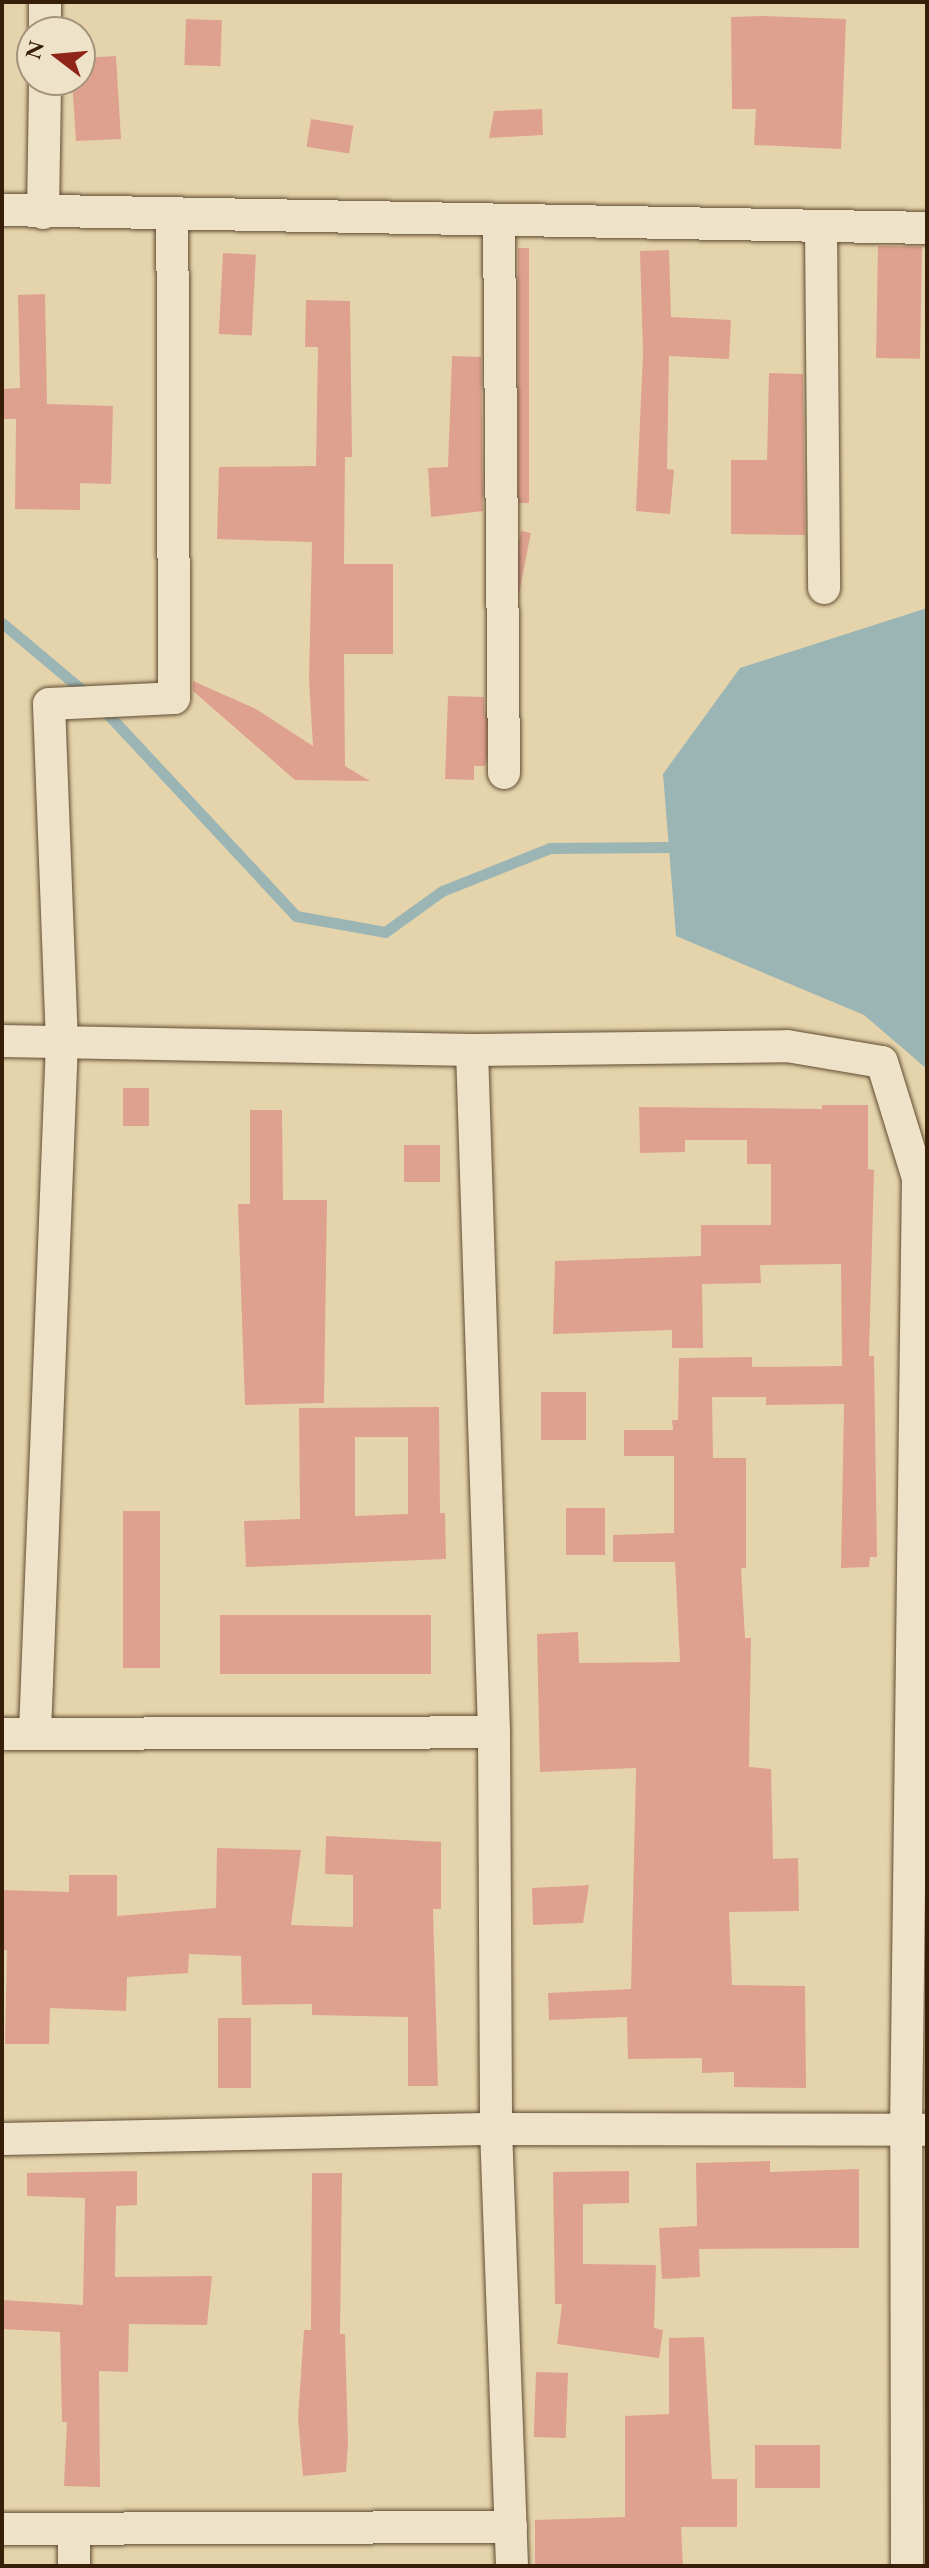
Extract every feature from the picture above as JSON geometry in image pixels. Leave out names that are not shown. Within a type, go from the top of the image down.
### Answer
[{"type":"street","points":[[43,213],[45,96]]},
{"type":"street","points":[[2,210],[927,228]]},
{"type":"street","points":[[35,1732],[62,1043],[49,704],[174,698],[172,213]]},
{"type":"street","points":[[499,221],[504,773]]},
{"type":"street","points":[[821,227],[824,588]]},
{"type":"street","points":[[2,1041],[472,1050],[787,1046],[882,1062],[922,1182],[916,2130],[917,2517],[907,2566]]},
{"type":"street","points":[[472,1050],[494,1732],[496,2129],[512,2566]]},
{"type":"street","points":[[2,1734],[494,1732]]},
{"type":"street","points":[[2,2139],[496,2129],[916,2130]]},
{"type":"street","points":[[2,2529],[511,2527]]},
{"type":"street","points":[[74,2529],[74,2566]]},
{"type":"water","points":[[927,608],[927,1069],[864,1015],[676,936],[663,774],[740,668]]},
{"type":"building","points":[[731,17],[846,19],[841,149],[754,145],[756,109],[732,109]]},
{"type":"building","points":[[186,19],[222,20],[220,66],[184,65]]},
{"type":"building","points":[[116,56],[121,139],[76,141],[73,96],[96,96],[96,57]]},
{"type":"building","points":[[542,109],[543,135],[489,138],[494,111]]},
{"type":"building","points":[[311,119],[353,126],[349,153],[307,147]]},
{"type":"building","points":[[878,246],[922,247],[920,359],[876,358]]},
{"type":"building","points":[[518,248],[529,248],[529,503],[518,503]]},
{"type":"building","points":[[669,250],[671,317],[731,320],[729,359],[669,356],[667,469],[674,470],[670,514],[636,511],[643,354],[640,251]]},
{"type":"building","points":[[223,253],[256,255],[252,336],[219,334]]},
{"type":"building","points":[[45,294],[47,404],[113,406],[111,484],[80,483],[80,510],[15,509],[16,419],[2,419],[2,389],[20,388],[18,295]]},
{"type":"building","points":[[306,300],[350,301],[352,457],[345,457],[344,564],[393,564],[393,654],[344,654],[345,766],[370,781],[295,780],[193,691],[193,681],[256,709],[313,746],[309,680],[312,542],[217,539],[219,467],[316,466],[318,347],[305,347]]},
{"type":"building","points":[[452,356],[481,357],[483,511],[431,517],[428,468],[448,467]]},
{"type":"building","points":[[769,373],[803,374],[805,535],[731,534],[731,460],[767,460]]},
{"type":"building","points":[[521,531],[531,533],[486,764],[476,762]]},
{"type":"building","points":[[448,696],[484,697],[485,766],[474,766],[474,780],[445,779]]},
{"type":"building","points":[[123,1088],[149,1088],[149,1126],[123,1126]]},
{"type":"building","points":[[822,1105],[868,1105],[868,1169],[874,1170],[869,1356],[874,1356],[877,1557],[870,1557],[869,1567],[841,1568],[844,1404],[766,1405],[766,1397],[712,1397],[713,1458],[746,1458],[746,1568],[741,1568],[745,1638],[751,1638],[749,1767],[771,1769],[773,1859],[798,1858],[799,1911],[729,1912],[732,1985],[805,1986],[806,2088],[734,2087],[734,2072],[702,2073],[702,2058],[628,2059],[627,2017],[549,2020],[548,1993],[631,1989],[636,1768],[540,1772],[537,1634],[578,1632],[579,1663],[680,1662],[675,1562],[613,1562],[613,1535],[674,1533],[674,1456],[624,1456],[624,1430],[673,1430],[672,1420],[678,1420],[679,1358],[752,1357],[752,1367],[842,1366],[841,1264],[760,1265],[761,1283],[702,1284],[703,1348],[672,1348],[672,1330],[553,1334],[555,1261],[701,1256],[701,1225],[771,1225],[771,1164],[747,1164],[747,1140],[685,1140],[685,1152],[640,1153],[639,1107],[822,1109]]},
{"type":"building","points":[[250,1110],[282,1110],[283,1200],[327,1200],[324,1403],[245,1405],[238,1204],[250,1204]]},
{"type":"building","points":[[404,1145],[440,1145],[440,1182],[404,1182]]},
{"type":"building","points":[[541,1392],[586,1392],[586,1440],[541,1440]]},
{"type":"building","points":[[439,1407],[440,1513],[445,1513],[446,1559],[246,1567],[244,1521],[300,1519],[299,1408]],"holes":[[[355,1437],[408,1437],[408,1514],[355,1516]]]},
{"type":"building","points":[[566,1508],[605,1508],[605,1555],[566,1555]]},
{"type":"building","points":[[123,1511],[160,1511],[160,1668],[123,1668]]},
{"type":"building","points":[[220,1615],[431,1615],[431,1674],[220,1674]]},
{"type":"building","points":[[326,1836],[441,1842],[441,1909],[433,1909],[438,2086],[408,2086],[408,2017],[312,2015],[312,2004],[242,2005],[241,1956],[189,1954],[188,1973],[127,1977],[126,2011],[50,2008],[49,2044],[5,2044],[7,1950],[2,1950],[2,1890],[69,1892],[69,1875],[117,1875],[117,1916],[216,1908],[217,1848],[301,1850],[291,1925],[353,1927],[353,1875],[325,1874]]},
{"type":"building","points":[[589,1885],[583,1923],[533,1925],[532,1888]]},
{"type":"building","points":[[218,2018],[251,2018],[251,2088],[218,2088]]},
{"type":"building","points":[[770,2161],[770,2172],[859,2169],[859,2248],[699,2249],[700,2277],[662,2279],[659,2228],[697,2226],[696,2163]]},
{"type":"building","points":[[137,2171],[137,2205],[116,2206],[115,2277],[212,2276],[207,2325],[129,2324],[128,2372],[99,2371],[100,2487],[64,2486],[67,2422],[62,2422],[60,2332],[2,2329],[2,2300],[83,2305],[85,2198],[27,2196],[27,2173]]},
{"type":"building","points":[[629,2171],[629,2203],[583,2204],[583,2264],[656,2265],[654,2328],[663,2330],[659,2358],[557,2344],[562,2304],[555,2304],[553,2172]]},
{"type":"building","points":[[312,2173],[342,2173],[340,2334],[345,2334],[348,2444],[346,2472],[303,2476],[298,2418],[304,2330],[311,2330]]},
{"type":"building","points":[[704,2337],[712,2479],[737,2479],[737,2527],[681,2527],[683,2566],[535,2566],[535,2520],[625,2517],[625,2416],[669,2414],[669,2338]]},
{"type":"building","points":[[536,2372],[568,2373],[566,2438],[534,2437]]},
{"type":"building","points":[[755,2445],[820,2445],[820,2488],[755,2488]]},
{"type":"waterway","points":[[2,623],[87,694]]},
{"type":"waterway","points":[[103,709],[296,916],[385,932],[442,891],[550,848],[669,847]]}]
